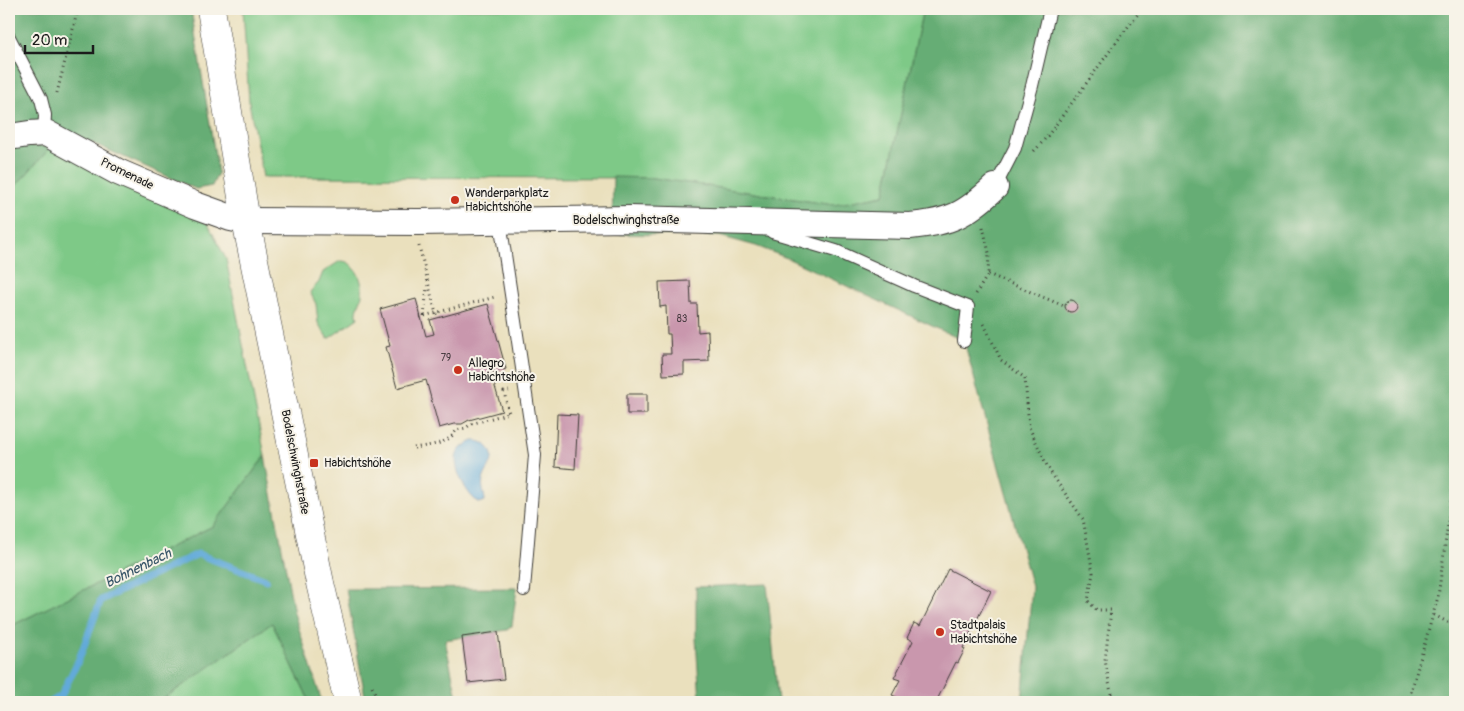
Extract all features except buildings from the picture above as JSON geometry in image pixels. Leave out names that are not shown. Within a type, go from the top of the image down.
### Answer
[{"type":"street","name":"Bodelschwinghstraße","points":[[211,9],[246,221],[320,583],[348,702]]},
{"type":"street","points":[[9,137],[45,124]]},
{"type":"street","name":"Promenade","points":[[45,124],[52,135],[118,172],[195,205],[231,218],[246,221]]},
{"type":"street","name":"Bodelschwinghstraße","points":[[246,221],[419,222],[630,219],[910,226],[933,224],[953,218],[986,196]]},
{"type":"lane","points":[[986,196],[1015,148],[1050,9]]},
{"type":"lane","points":[[9,37],[41,99],[45,124]]},
{"type":"lane","points":[[500,221],[535,455],[524,590]]},
{"type":"lane","points":[[739,222],[836,251],[914,286],[968,307],[964,341]]},
{"type":"path","points":[[45,124],[53,107],[78,9]]},
{"type":"path","points":[[1030,155],[1042,142],[1142,9]]},
{"type":"path","points":[[986,196],[989,253],[988,274],[968,307],[978,310],[1001,360],[1025,378],[1028,427],[1049,470],[1083,519],[1093,573],[1088,601],[1097,610],[1111,610],[1105,660],[1112,693],[1111,702]]},
{"type":"path","points":[[419,222],[419,246],[437,318]]},
{"type":"path","points":[[988,274],[1064,306]]},
{"type":"path","points":[[428,282],[422,316],[511,292]]},
{"type":"path","points":[[414,448],[448,440],[456,430],[509,413],[504,392],[525,387]]},
{"type":"path","points":[[462,424],[463,429]]},
{"type":"path","points":[[1408,702],[1438,596],[1455,471]]},
{"type":"path","points":[[1434,615],[1455,626]]},
{"type":"green space","points":[[9,9],[191,9],[218,173],[212,186],[196,189],[43,121],[9,128]]},
{"type":"green space","points":[[243,9],[923,9],[884,195],[834,205],[654,178],[263,177],[249,102]]},
{"type":"green space","points":[[923,9],[1455,9],[1455,702],[1022,702],[1032,587],[964,341],[787,258],[756,246],[719,236],[612,234],[613,177],[654,178],[834,205],[884,195]]},
{"type":"green space","points":[[9,146],[52,146],[9,193]]},
{"type":"green space","points":[[52,146],[196,215],[208,224],[226,259],[265,456],[213,526],[9,627],[9,193]]},
{"type":"green space","points":[[340,261],[345,261],[353,266],[361,283],[362,295],[357,311],[358,318],[328,339],[318,323],[316,304],[310,292],[319,282],[323,272]]},
{"type":"green space","points":[[265,456],[294,613],[322,702],[310,702],[272,623],[159,702],[9,702],[9,627],[213,526]]},
{"type":"green space","points":[[767,584],[778,702],[700,702],[696,638],[696,587]]},
{"type":"green space","points":[[517,588],[512,626],[507,630],[445,640],[458,702],[366,702],[346,589]]},
{"type":"green space","points":[[272,623],[310,702],[159,702]]},
{"type":"water","points":[[473,441],[485,444],[492,456],[483,483],[485,501],[480,503],[470,495],[462,481],[456,460],[458,452]]},
{"type":"waterway","name":"Bohnenbach","points":[[51,702],[61,696],[79,659],[101,600],[198,554],[266,580]]},
{"type":"place","name":"Wanderparkplatz Habichtshöhe","points":[[455,200]]},
{"type":"place","name":"Allegro Habichtshöhe","points":[[458,370]]},
{"type":"place","name":"Habichtshöhe","points":[[314,463]]},
{"type":"place","name":"Stadtpalais Habichtshöhe","points":[[940,632]]}]
